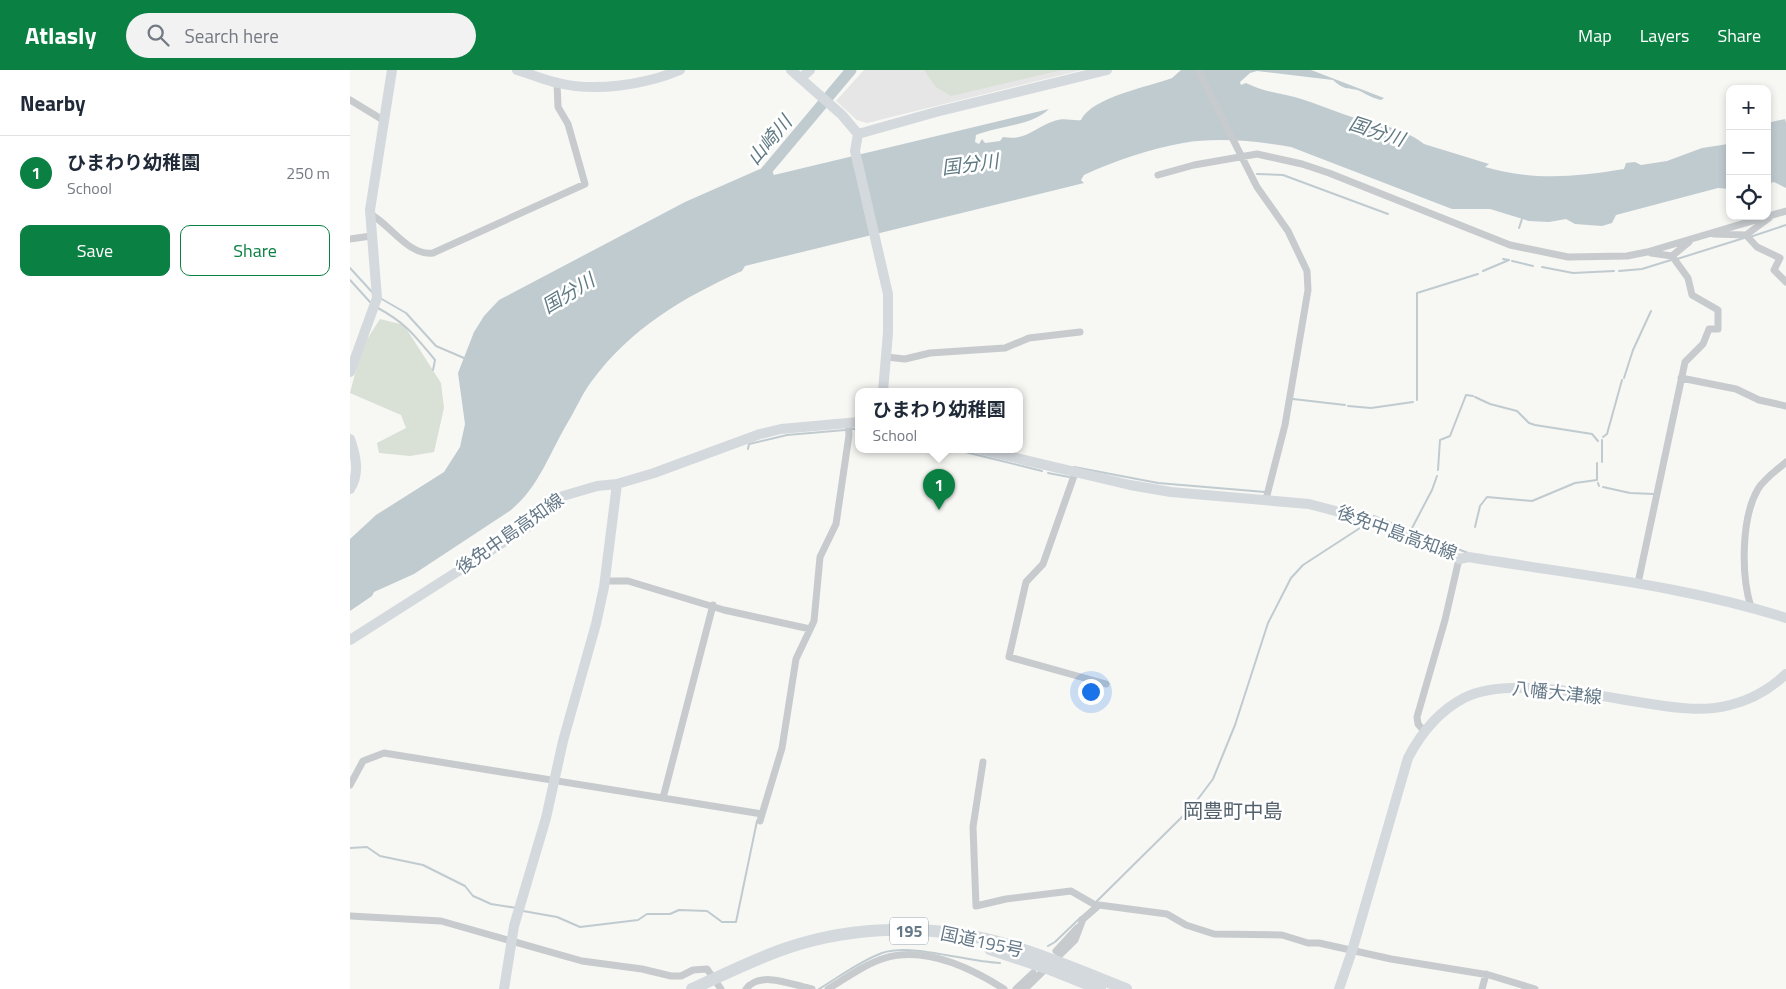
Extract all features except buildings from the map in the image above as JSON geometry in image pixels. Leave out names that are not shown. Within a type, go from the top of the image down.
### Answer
[{"type":"highway","name":"国道195号","points":[[692,989],[717,985],[788,948],[861,933],[897,931],[956,934],[1010,946],[1126,989]]},
{"type":"highway","name":"国道195号","points":[[1052,960],[1100,989]]},
{"type":"main road","points":[[350,372],[351,362],[376,301],[370,214],[392,70]]},
{"type":"main road","points":[[517,70],[557,83],[632,85],[658,80],[680,70]]},
{"type":"main road","points":[[791,70],[830,104],[856,139],[888,294],[883,388]]},
{"type":"main road","points":[[801,78],[810,70]]},
{"type":"main road","points":[[856,139],[936,112],[1107,70]]},
{"type":"main road","name":"後免中島高知線","points":[[350,640],[526,528],[556,499],[597,486],[617,484],[760,434],[781,429],[855,422]]},
{"type":"main road","points":[[350,440],[356,459],[356,472],[350,489]]},
{"type":"main road","name":"後免中島高知線","points":[[994,453],[1130,486],[1171,492],[1309,504],[1343,512],[1375,523],[1459,559],[1469,557],[1638,582],[1751,607],[1786,618]]},
{"type":"main road","points":[[504,989],[511,940],[596,624],[605,580],[617,484]]},
{"type":"main road","name":"八幡大津線","points":[[1339,989],[1352,951],[1408,758],[1424,731],[1447,709],[1465,697],[1502,688],[1556,691],[1688,708],[1716,708],[1756,695],[1786,674]]},
{"type":"street","points":[[1198,70],[1260,193],[1294,243],[1304,263],[1308,282],[1285,425],[1266,499]]},
{"type":"street","points":[[370,214],[412,246],[426,254],[433,253],[585,184],[568,124],[558,107],[557,83]]},
{"type":"street","points":[[350,100],[383,120]]},
{"type":"street","points":[[1158,174],[1242,155],[1257,154],[1302,164],[1491,238],[1537,252],[1568,257],[1611,257],[1647,252],[1754,220]]},
{"type":"street","points":[[1771,215],[1786,211]]},
{"type":"street","points":[[1708,234],[1746,235],[1764,220]]},
{"type":"street","points":[[1746,235],[1757,247],[1780,258],[1774,270],[1786,282]]},
{"type":"street","points":[[350,240],[371,236]]},
{"type":"street","points":[[1672,256],[1694,238]]},
{"type":"street","points":[[1638,582],[1686,360],[1702,346],[1709,329],[1718,329],[1719,313],[1715,308],[1692,295],[1688,278],[1672,256],[1647,252]]},
{"type":"street","points":[[886,357],[904,359],[930,353],[1004,348],[1029,338],[1080,332]]},
{"type":"street","points":[[1681,378],[1736,389],[1759,400],[1786,406]]},
{"type":"street","points":[[350,784],[363,761],[384,753],[663,798],[761,818],[782,748],[796,659],[814,621],[820,557],[836,524],[849,435],[848,423]]},
{"type":"street","points":[[1751,607],[1745,571],[1746,532],[1752,501],[1766,480],[1786,462]]},
{"type":"street","points":[[1075,473],[1043,564],[1026,582],[1009,657],[1106,684]]},
{"type":"street","points":[[1424,731],[1418,724],[1417,718],[1445,620],[1459,559]]},
{"type":"street","points":[[605,580],[628,581],[713,605],[724,610],[810,629]]},
{"type":"street","points":[[663,798],[713,605]]},
{"type":"street","points":[[983,762],[973,828],[976,906],[1006,899],[1071,892],[1095,905],[1160,912],[1214,934],[1282,935],[1308,943],[1486,974],[1534,989]]},
{"type":"street","points":[[1025,989],[1052,960],[1075,940],[1083,919],[1095,905]]},
{"type":"street","points":[[350,916],[441,922],[582,961],[642,969],[671,976],[681,976],[693,970],[707,969],[717,985]]},
{"type":"street","points":[[828,989],[871,963],[891,956],[913,956],[958,964],[1004,989]]},
{"type":"street","points":[[1016,989],[1033,972]]},
{"type":"street","points":[[1482,989],[1486,974]]},
{"type":"street","points":[[746,989],[750,985],[765,979],[812,989]]},
{"type":"shaded area","points":[[864,70],[1082,70],[867,123],[857,120],[836,101]]},
{"type":"shaded area","points":[[924,70],[1062,70],[951,96],[936,87]]},
{"type":"shaded area","points":[[380,319],[404,325],[441,383],[444,408],[434,452],[410,456],[379,453],[377,443],[406,428],[401,415],[350,393],[362,347]]},
{"type":"water","name":"国分川","points":[[1181,70],[1311,70],[1384,98],[1381,100],[1358,90],[1345,88],[1333,80],[1257,71],[1250,73],[1240,82],[1241,85],[1246,83],[1399,130],[1424,144],[1489,164],[1485,167],[1520,174],[1571,176],[1624,169],[1626,163],[1635,162],[1641,165],[1667,161],[1702,148],[1726,144],[1726,189],[1718,188],[1616,215],[1612,223],[1602,226],[1575,224],[1566,219],[1549,222],[1529,221],[1490,209],[1452,209],[1291,147],[1237,140],[1196,141],[1145,152],[1120,160],[1084,175],[1081,180],[1084,183],[745,266],[742,271],[699,292],[659,316],[623,346],[591,382],[537,480],[521,501],[511,510],[414,574],[374,592],[372,596],[350,611],[350,539],[376,515],[444,472],[460,447],[465,424],[458,373],[474,332],[484,316],[499,300],[685,202],[760,169],[772,171],[774,175],[1049,109],[1033,119],[976,135],[975,142],[979,144],[982,139],[985,143],[1000,141],[1003,137],[1024,136],[1058,120],[1081,120],[1096,105],[1108,99],[1172,78]]},
{"type":"water","points":[[1785,119],[1786,123],[1786,188],[1774,182],[1771,183],[1771,122]]},
{"type":"waterway","name":"山崎川","points":[[757,182],[851,70]]},
{"type":"waterway","points":[[1257,174],[1283,175],[1388,214]]},
{"type":"waterway","points":[[1519,228],[1522,219]]},
{"type":"waterway","points":[[1750,237],[1786,225]]},
{"type":"waterway","points":[[1677,259],[1744,238]]},
{"type":"waterway","points":[[1503,259],[1509,260]]},
{"type":"waterway","points":[[1483,271],[1509,260]]},
{"type":"waterway","points":[[1619,271],[1642,269],[1671,260]]},
{"type":"waterway","points":[[1512,261],[1533,266]]},
{"type":"waterway","points":[[1542,267],[1573,273],[1614,271]]},
{"type":"waterway","points":[[350,268],[372,292]]},
{"type":"waterway","points":[[1417,400],[1417,293],[1478,274]]},
{"type":"waterway","points":[[350,280],[370,302]]},
{"type":"waterway","points":[[380,298],[406,313],[436,346],[464,358]]},
{"type":"waterway","points":[[378,308],[404,325],[416,337],[435,360],[433,370]]},
{"type":"waterway","points":[[1624,378],[1633,350],[1651,311]]},
{"type":"waterway","points":[[1603,437],[1607,434],[1622,380]]},
{"type":"waterway","points":[[1438,470],[1440,440],[1450,436],[1466,395],[1473,396]]},
{"type":"waterway","points":[[1475,397],[1490,404],[1517,411],[1529,423],[1592,434],[1598,441]]},
{"type":"waterway","points":[[1293,399],[1345,405]]},
{"type":"waterway","points":[[1348,406],[1371,408],[1413,402]]},
{"type":"waterway","points":[[748,449],[749,444],[787,435],[845,430]]},
{"type":"waterway","points":[[1602,440],[1602,462]]},
{"type":"waterway","points":[[969,453],[1042,471]]},
{"type":"waterway","points":[[1475,527],[1480,506],[1487,497],[1532,501],[1575,483],[1597,480],[1597,463]]},
{"type":"waterway","points":[[1074,467],[1158,483],[1265,492]]},
{"type":"waterway","points":[[1048,473],[1069,477]]},
{"type":"waterway","points":[[1411,530],[1432,490],[1437,476]]},
{"type":"waterway","points":[[1603,487],[1630,493],[1654,494]]},
{"type":"waterway","points":[[1374,516],[1406,529]]},
{"type":"waterway","points":[[1095,903],[1192,807],[1213,779],[1235,725],[1268,623],[1291,578],[1303,565],[1363,526]]},
{"type":"waterway","points":[[1410,530],[1468,553]]},
{"type":"waterway","points":[[523,911],[557,917],[580,927],[638,920],[647,914],[670,914],[679,910],[707,911],[722,922],[736,922],[757,821]]},
{"type":"waterway","points":[[350,848],[367,847],[380,856],[423,865],[465,886],[473,896],[491,904],[517,908]]},
{"type":"waterway","points":[[1048,946],[1055,942],[1081,917]]},
{"type":"waterway","points":[[819,989],[866,960],[882,953],[895,951],[909,950],[1000,963]]},
{"type":"place","name":"ひまわり幼稚園","points":[[939,510]]},
{"type":"district","name":"岡豊町中島","points":[[1233,811]]}]
